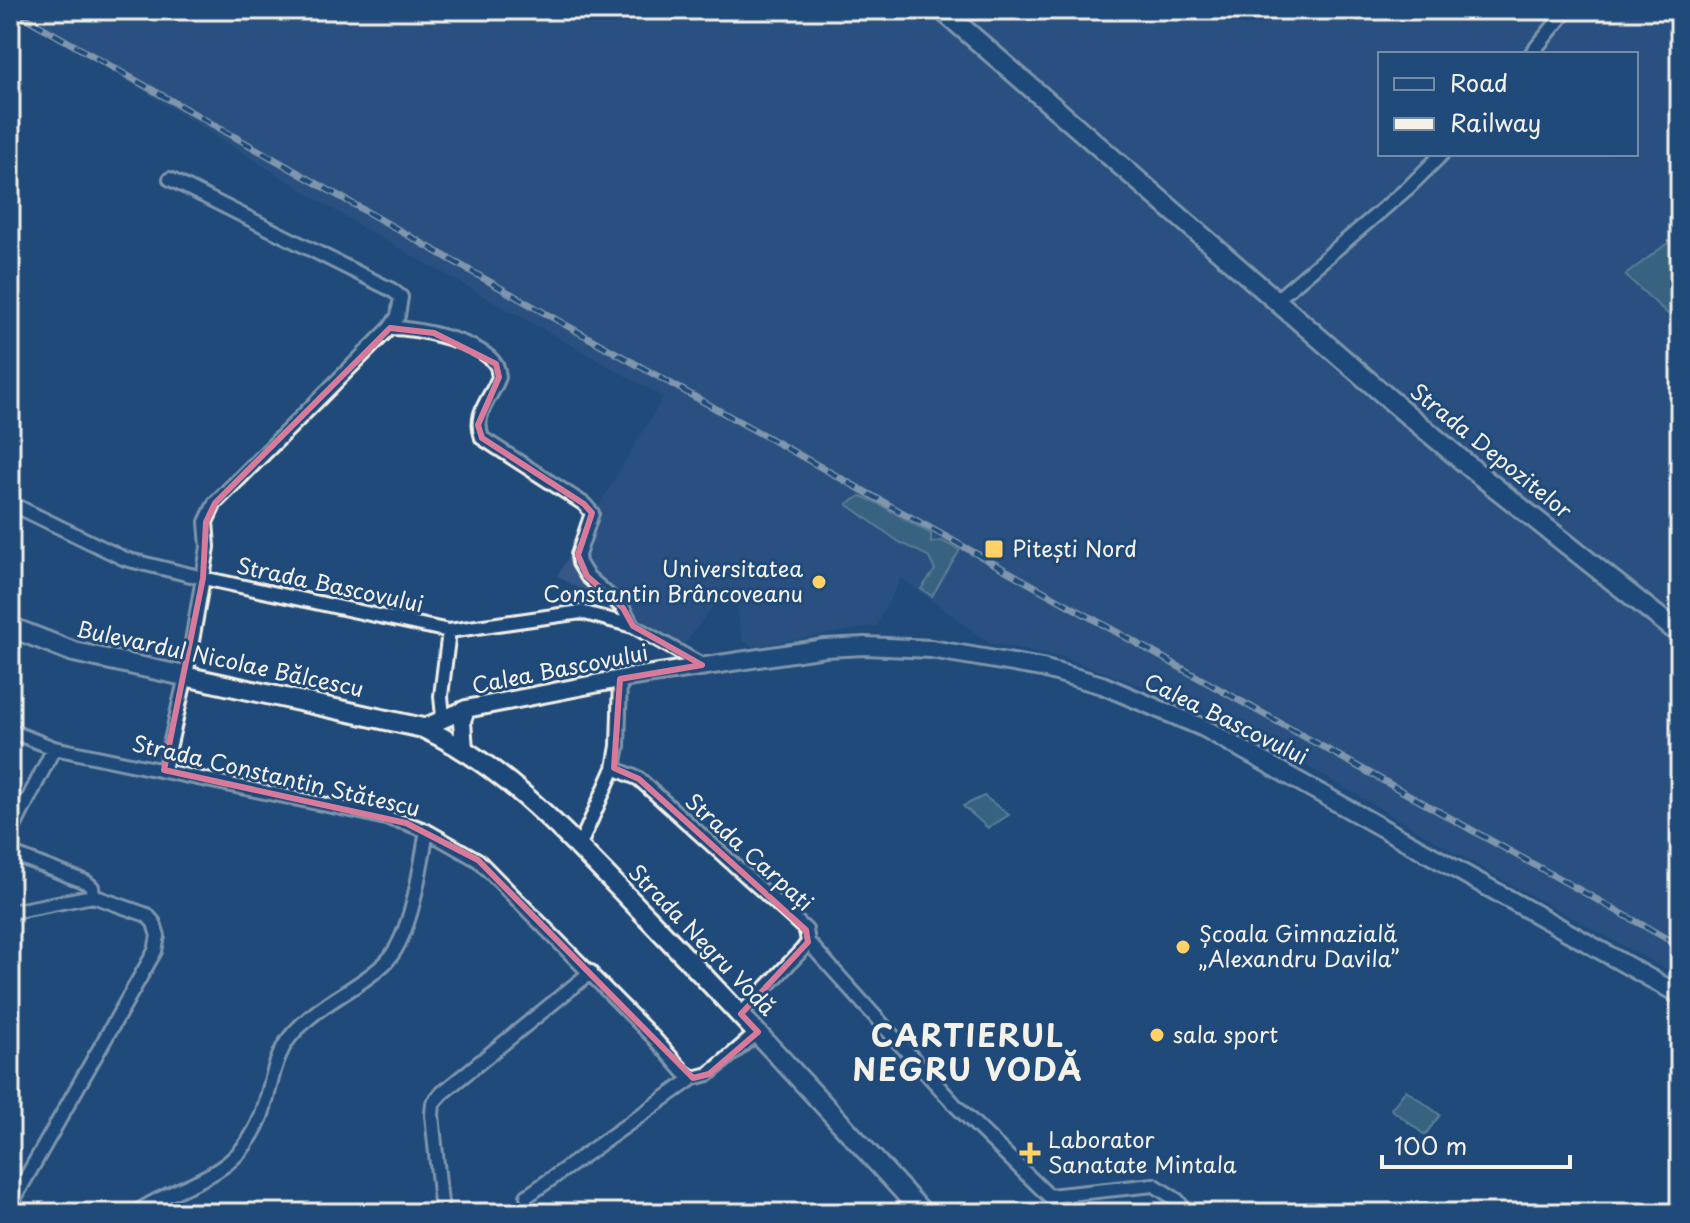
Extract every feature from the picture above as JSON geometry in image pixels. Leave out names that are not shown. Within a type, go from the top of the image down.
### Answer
[{"type":"main road","name":"Strada Depozitelor","points":[[942,10],[1482,477],[1680,634]]},
{"type":"main road","name":"Bulevardul Nicolae Bălcescu","points":[[10,627],[74,652],[423,728]]},
{"type":"main road","name":"Strada Negru Vodă","points":[[423,728],[484,763],[579,847],[758,1032],[923,1213]]},
{"type":"street","points":[[1533,52],[1567,10]]},
{"type":"street","points":[[1275,301],[1409,187],[1440,156]]},
{"type":"street","points":[[164,770],[186,676],[203,578],[208,547],[206,522],[215,503],[390,328],[398,316],[401,297],[278,231],[170,179]]},
{"type":"street","points":[[390,328],[434,333],[479,350],[496,364],[499,377],[481,410],[478,425],[482,438],[584,504],[592,513],[578,555],[579,563],[587,576],[623,608],[633,626]]},
{"type":"street","name":"Strada Bascovului","points":[[10,503],[125,559],[203,578],[449,631],[581,612],[633,626],[702,665]]},
{"type":"street","name":"Strada Bascovului","points":[[443,717],[441,696],[449,631]]},
{"type":"street","name":"Calea Bascovului","points":[[423,728],[466,709],[702,665],[825,648],[890,647],[987,657],[1042,668],[1102,685],[1204,728],[1680,995]]},
{"type":"street","points":[[579,847],[614,768],[618,746],[620,679]]},
{"type":"street","points":[[464,750],[462,721],[466,709]]},
{"type":"street","name":"Strada Constantin Stătescu","points":[[10,731],[54,748],[365,813],[427,831],[478,860],[693,1078]]},
{"type":"street","points":[[10,835],[54,748]]},
{"type":"street","name":"Strada Carpați","points":[[614,768],[639,779],[806,930],[808,942],[741,1014]]},
{"type":"street","points":[[135,1213],[230,1162],[249,1141],[262,1115],[277,1061],[287,1041],[305,1020],[386,962],[398,944],[427,831]]},
{"type":"street","points":[[10,853],[86,882],[92,887],[93,896]]},
{"type":"street","points":[[10,915],[16,911],[93,896],[147,915],[154,923],[158,936],[155,951],[10,1206]]},
{"type":"street","points":[[808,942],[956,1106],[1049,1196],[1154,1185],[1177,1200],[1187,1213]]},
{"type":"street","points":[[442,1213],[433,1103],[591,972]]},
{"type":"street","points":[[527,1196],[693,1078],[709,1074],[758,1032]]},
{"type":"highlighted area","points":[[390,328],[434,333],[496,364],[499,377],[478,425],[482,438],[584,504],[592,513],[578,555],[587,576],[623,608],[633,626],[702,665],[620,679],[614,768],[639,779],[806,930],[808,942],[741,1014],[758,1032],[709,1074],[693,1078],[478,860],[406,823],[164,770],[203,578],[206,522],[215,503]]},
{"type":"shaded area","points":[[14,10],[1680,10],[1680,234],[1625,275],[1680,325],[1680,977],[1195,705],[1062,657],[989,643],[901,578],[876,626],[757,646],[742,640],[734,587],[721,596],[682,647],[557,576],[663,397],[363,228]]},
{"type":"green space","points":[[1680,234],[1680,325],[1625,275]]},
{"type":"green space","points":[[861,496],[931,534],[931,543],[942,541],[960,550],[932,596],[921,589],[935,570],[928,556],[899,542],[847,504]]},
{"type":"green space","points":[[984,796],[1009,815],[988,828],[963,806]]},
{"type":"green space","points":[[1406,1090],[1440,1115],[1425,1135],[1391,1109]]},
{"type":"railway","points":[[12,10],[564,324],[1680,946]]},
{"type":"place","name":"Pitești Nord","points":[[994,549]]},
{"type":"place","name":"Universitatea Constantin Brâncoveanu","points":[[819,582]]},
{"type":"place","name":"Școala Gimnazială „Alexandru Davila”","points":[[1183,947]]},
{"type":"place","name":"sala sport","points":[[1157,1035]]},
{"type":"place","name":"Laborator Sanatate Mintala","points":[[1030,1153]]},
{"type":"district","name":"CARTIERUL NEGRU VODĂ","points":[[968,1054]]}]
